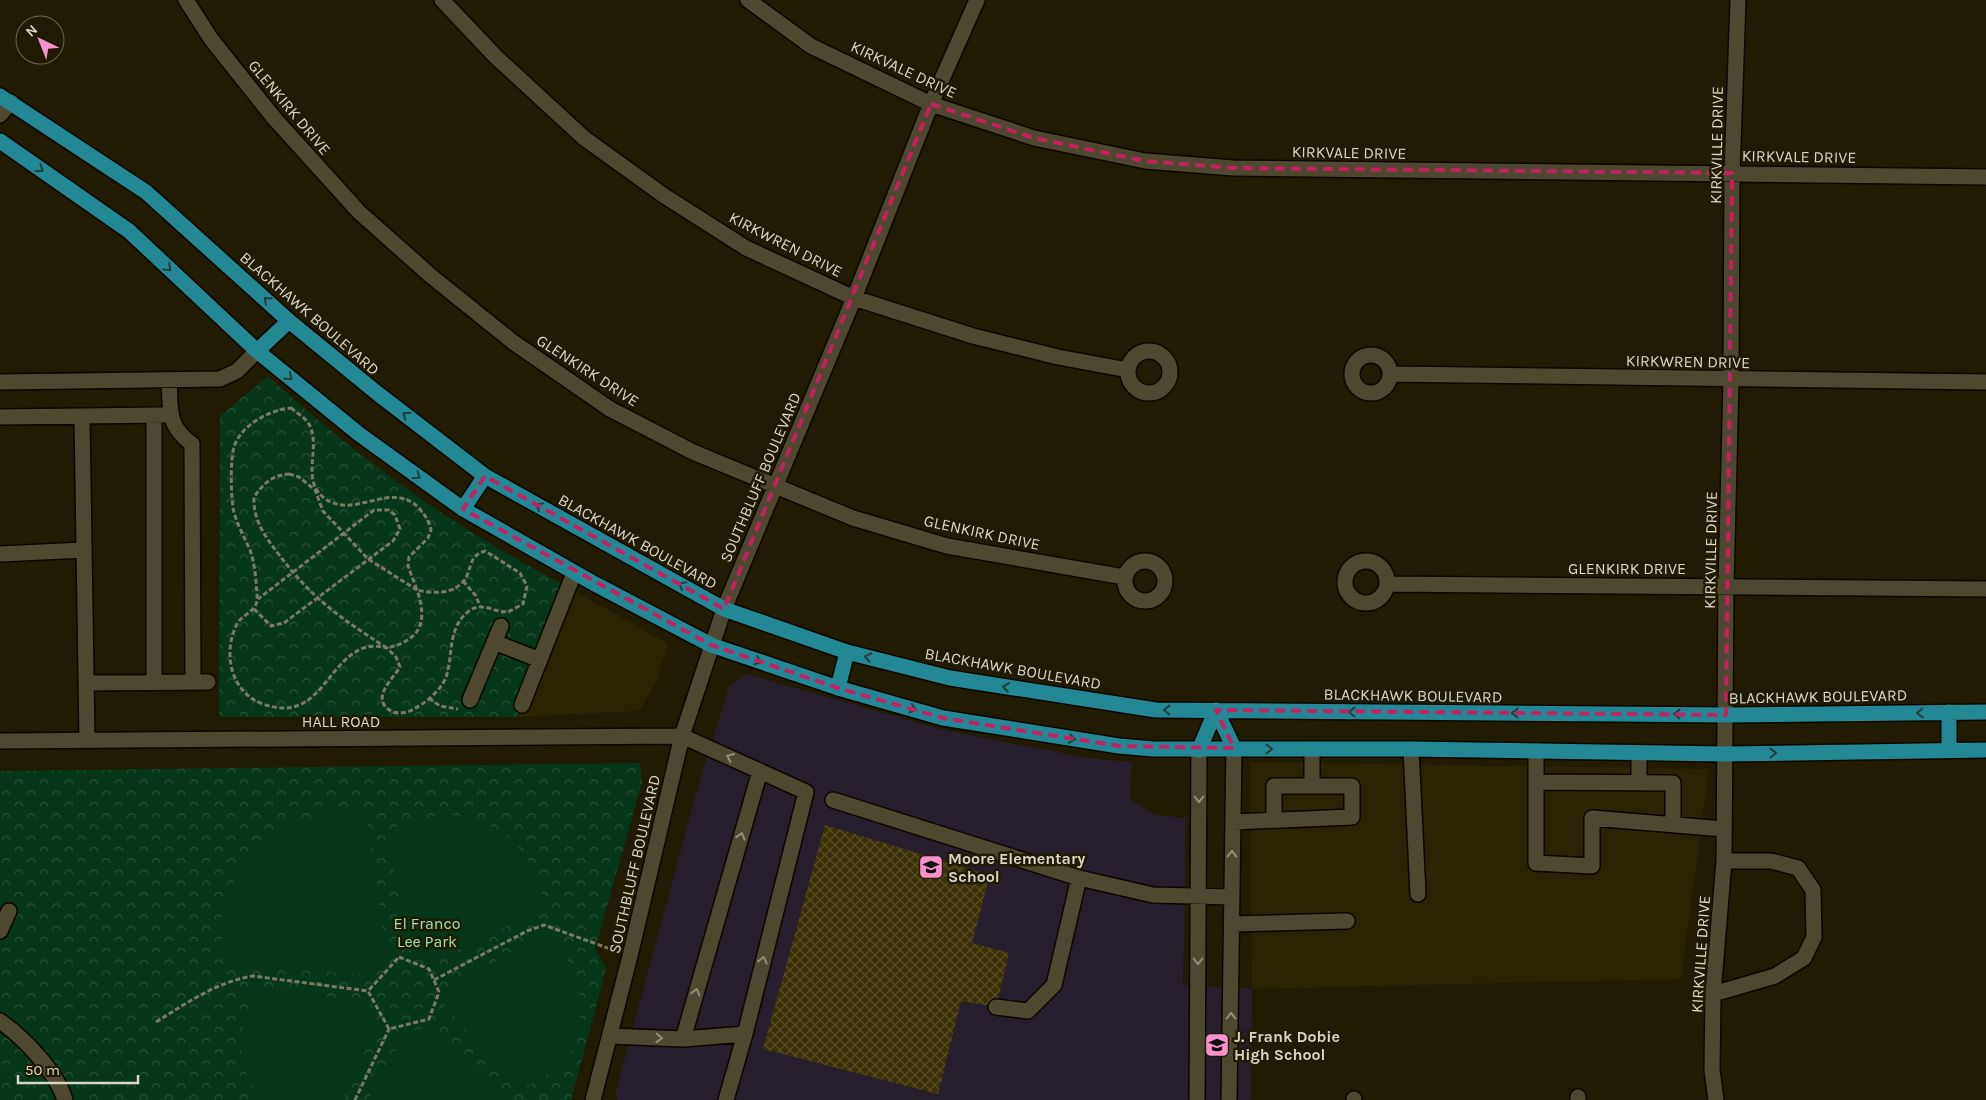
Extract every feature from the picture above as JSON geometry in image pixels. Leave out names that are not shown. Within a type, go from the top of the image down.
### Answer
[{"type":"main road","name":"BLACKHAWK BOULEVARD","points":[[5,99],[146,192],[289,321],[377,393],[485,476],[724,609],[847,652],[950,678],[1156,710],[1726,715],[1986,712]]},
{"type":"main road","points":[[0,141],[129,231],[257,350],[359,434],[463,509],[574,573],[711,645],[838,688],[943,718],[1119,746],[1199,750],[1234,748],[1312,750],[1411,749],[1725,754],[1986,750]]},
{"type":"main road","points":[[257,350],[289,321]]},
{"type":"main road","points":[[463,509],[485,476]]},
{"type":"main road","points":[[838,688],[847,652]]},
{"type":"main road","points":[[1199,750],[1216,710]]},
{"type":"main road","points":[[1216,710],[1234,748]]},
{"type":"main road","points":[[1949,712],[1949,750]]},
{"type":"street","name":"GLENKIRK DRIVE","points":[[186,0],[211,39],[274,118],[359,212],[431,276],[513,342],[610,409],[693,452],[853,518],[947,546],[1124,577]]},
{"type":"street","name":"KIRKWREN DRIVE","points":[[442,0],[518,77],[584,138],[663,195],[746,248],[854,298],[973,336],[1058,357],[1128,370]]},
{"type":"street","name":"KIRKVALE DRIVE","points":[[748,0],[811,46],[931,104],[1034,138],[1155,161],[1233,168],[1986,177]]},
{"type":"street","name":"SOUTHBLUFF BOULEVARD","points":[[593,1100],[630,956],[682,736],[711,645],[774,486],[854,298],[931,104],[976,0]]},
{"type":"street","name":"KIRKVILLE DRIVE","points":[[1716,1100],[1712,1070],[1713,994],[1724,861],[1726,586],[1732,380],[1732,173],[1738,0]]},
{"type":"street","points":[[0,115],[5,99]]},
{"type":"street","points":[[0,382],[220,379],[237,371],[257,350]]},
{"type":"street","name":"KIRKWREN DRIVE","points":[[1390,374],[1986,382]]},
{"type":"street","points":[[86,683],[201,682],[192,444],[178,434],[171,415],[169,380]]},
{"type":"street","points":[[154,415],[154,682]]},
{"type":"street","points":[[0,417],[171,415]]},
{"type":"street","points":[[82,416],[87,740]]},
{"type":"street","points":[[0,554],[84,550]]},
{"type":"street","points":[[522,705],[574,573]]},
{"type":"street","name":"GLENKIRK DRIVE","points":[[1387,584],[1986,590]]},
{"type":"street","points":[[470,700],[501,626]]},
{"type":"street","points":[[494,642],[540,660]]},
{"type":"street","points":[[682,736],[806,792],[745,1034],[726,1100]]},
{"type":"street","name":"HALL ROAD","points":[[0,741],[682,736]]},
{"type":"street","points":[[1229,1100],[1234,748]]},
{"type":"street","points":[[1411,749],[1418,894]]},
{"type":"street","points":[[1198,1100],[1199,750]]},
{"type":"street","points":[[1312,750],[1312,786]]},
{"type":"street","points":[[1536,751],[1536,863],[1592,866],[1592,818],[1724,829]]},
{"type":"street","points":[[1639,753],[1639,782]]},
{"type":"street","points":[[683,1039],[760,771]]},
{"type":"street","points":[[1536,782],[1674,783],[1673,824]]},
{"type":"street","points":[[1233,822],[1352,817],[1352,786],[1274,786],[1274,820]]},
{"type":"street","points":[[833,800],[1079,878],[1153,895],[1232,897]]},
{"type":"street","points":[[1713,994],[1775,976],[1804,958],[1814,937],[1813,890],[1798,868],[1771,861],[1724,861]]},
{"type":"street","points":[[996,1007],[1028,1011],[1054,985],[1079,878]]},
{"type":"street","points":[[0,931],[9,911]]},
{"type":"street","points":[[1232,924],[1347,921]]},
{"type":"street","points":[[0,1021],[15,1031],[43,1062],[65,1100]]},
{"type":"street","points":[[610,1036],[683,1039],[745,1034]]},
{"type":"path","points":[[254,609],[266,623],[276,626],[284,624],[316,599],[368,559],[397,536],[400,529],[395,515],[389,510],[374,510],[342,534],[292,573],[258,600],[254,609],[238,623],[231,647],[230,665],[234,680],[242,690],[263,705],[294,706],[306,701],[323,688],[348,657],[362,648],[376,646],[387,648],[405,644],[419,628],[422,610],[417,590],[408,566],[408,557],[428,538],[431,530],[423,513],[411,500],[398,497],[383,497],[360,503],[340,504],[328,501],[316,490],[299,477],[279,475],[270,479],[254,497],[255,514],[259,524],[292,573],[316,599],[340,618],[387,648],[396,657],[400,667],[382,692],[382,701],[386,708],[396,713],[407,712],[429,698],[443,684],[447,674],[452,640],[457,627],[470,611],[480,606],[508,611],[523,604],[527,586],[520,573],[485,551],[476,554],[469,564],[463,582],[452,590],[442,593],[417,590],[368,559],[342,534],[323,511],[316,490],[312,470],[313,436],[309,424],[290,408],[268,414],[253,423],[240,437],[234,447],[233,508],[256,573],[258,600]]},
{"type":"path","points":[[463,582],[476,596],[480,606]]},
{"type":"path","points":[[429,698],[440,706],[451,709],[466,708],[470,700]]},
{"type":"path","points":[[434,980],[527,931],[544,925],[630,956]]},
{"type":"path","points":[[368,991],[399,957],[429,969],[440,992],[429,1019],[389,1029]]},
{"type":"path","points":[[156,1022],[215,986],[235,979],[253,976],[368,991]]},
{"type":"path","points":[[368,991],[389,1029]]},
{"type":"path","points":[[355,1100],[389,1029]]},
{"type":"highlighted area","points":[[931,104],[1034,138],[1145,161],[1233,168],[1732,173],[1726,715],[1216,710],[1234,748],[1119,746],[943,718],[838,688],[711,645],[463,509],[485,476],[724,609]]},
{"type":"shaded area","points":[[568,587],[668,644],[656,683],[639,711],[517,717]]},
{"type":"shaded area","name":"Moore Elementary School","points":[[746,674],[940,729],[1087,758],[1132,762],[1130,799],[1155,815],[1186,818],[1183,985],[1252,989],[1251,1100],[617,1100],[616,1091],[697,790],[729,687]]},
{"type":"shaded area","points":[[1250,762],[1709,769],[1681,979],[1252,989]]},
{"type":"green space","points":[[268,376],[302,407],[411,492],[488,542],[568,587],[517,717],[219,717],[220,416]]},
{"type":"green space","name":"El Franco Lee Park","points":[[640,763],[642,783],[595,949],[606,969],[571,1100],[0,1100],[0,771]]},
{"type":"green space","points":[[337,812],[366,814],[387,960],[374,975],[225,964],[221,924],[224,905],[235,880],[250,858],[269,838],[286,826]]},
{"type":"green space","points":[[451,815],[488,825],[503,833],[515,844],[526,857],[534,871],[545,908],[430,963],[413,958],[386,836],[404,822]]},
{"type":"green space","points":[[546,933],[562,951],[573,970],[579,991],[579,1030],[571,1053],[558,1065],[521,1090],[444,1006],[448,989]]},
{"type":"green space","points":[[257,985],[369,1004],[378,1021],[343,1100],[265,1100],[254,1088],[247,1075],[242,1045],[246,1014]]},
{"type":"green space","points":[[423,1028],[502,1100],[368,1100],[405,1033]]},
{"type":"building","points":[[825,825],[990,875],[972,943],[1009,953],[996,1007],[961,1001],[938,1094],[763,1049]]},
{"type":"place","name":"Moore Elementary School","points":[[931,867]]},
{"type":"place","name":"J. Frank Dobie High School","points":[[1217,1045]]}]
